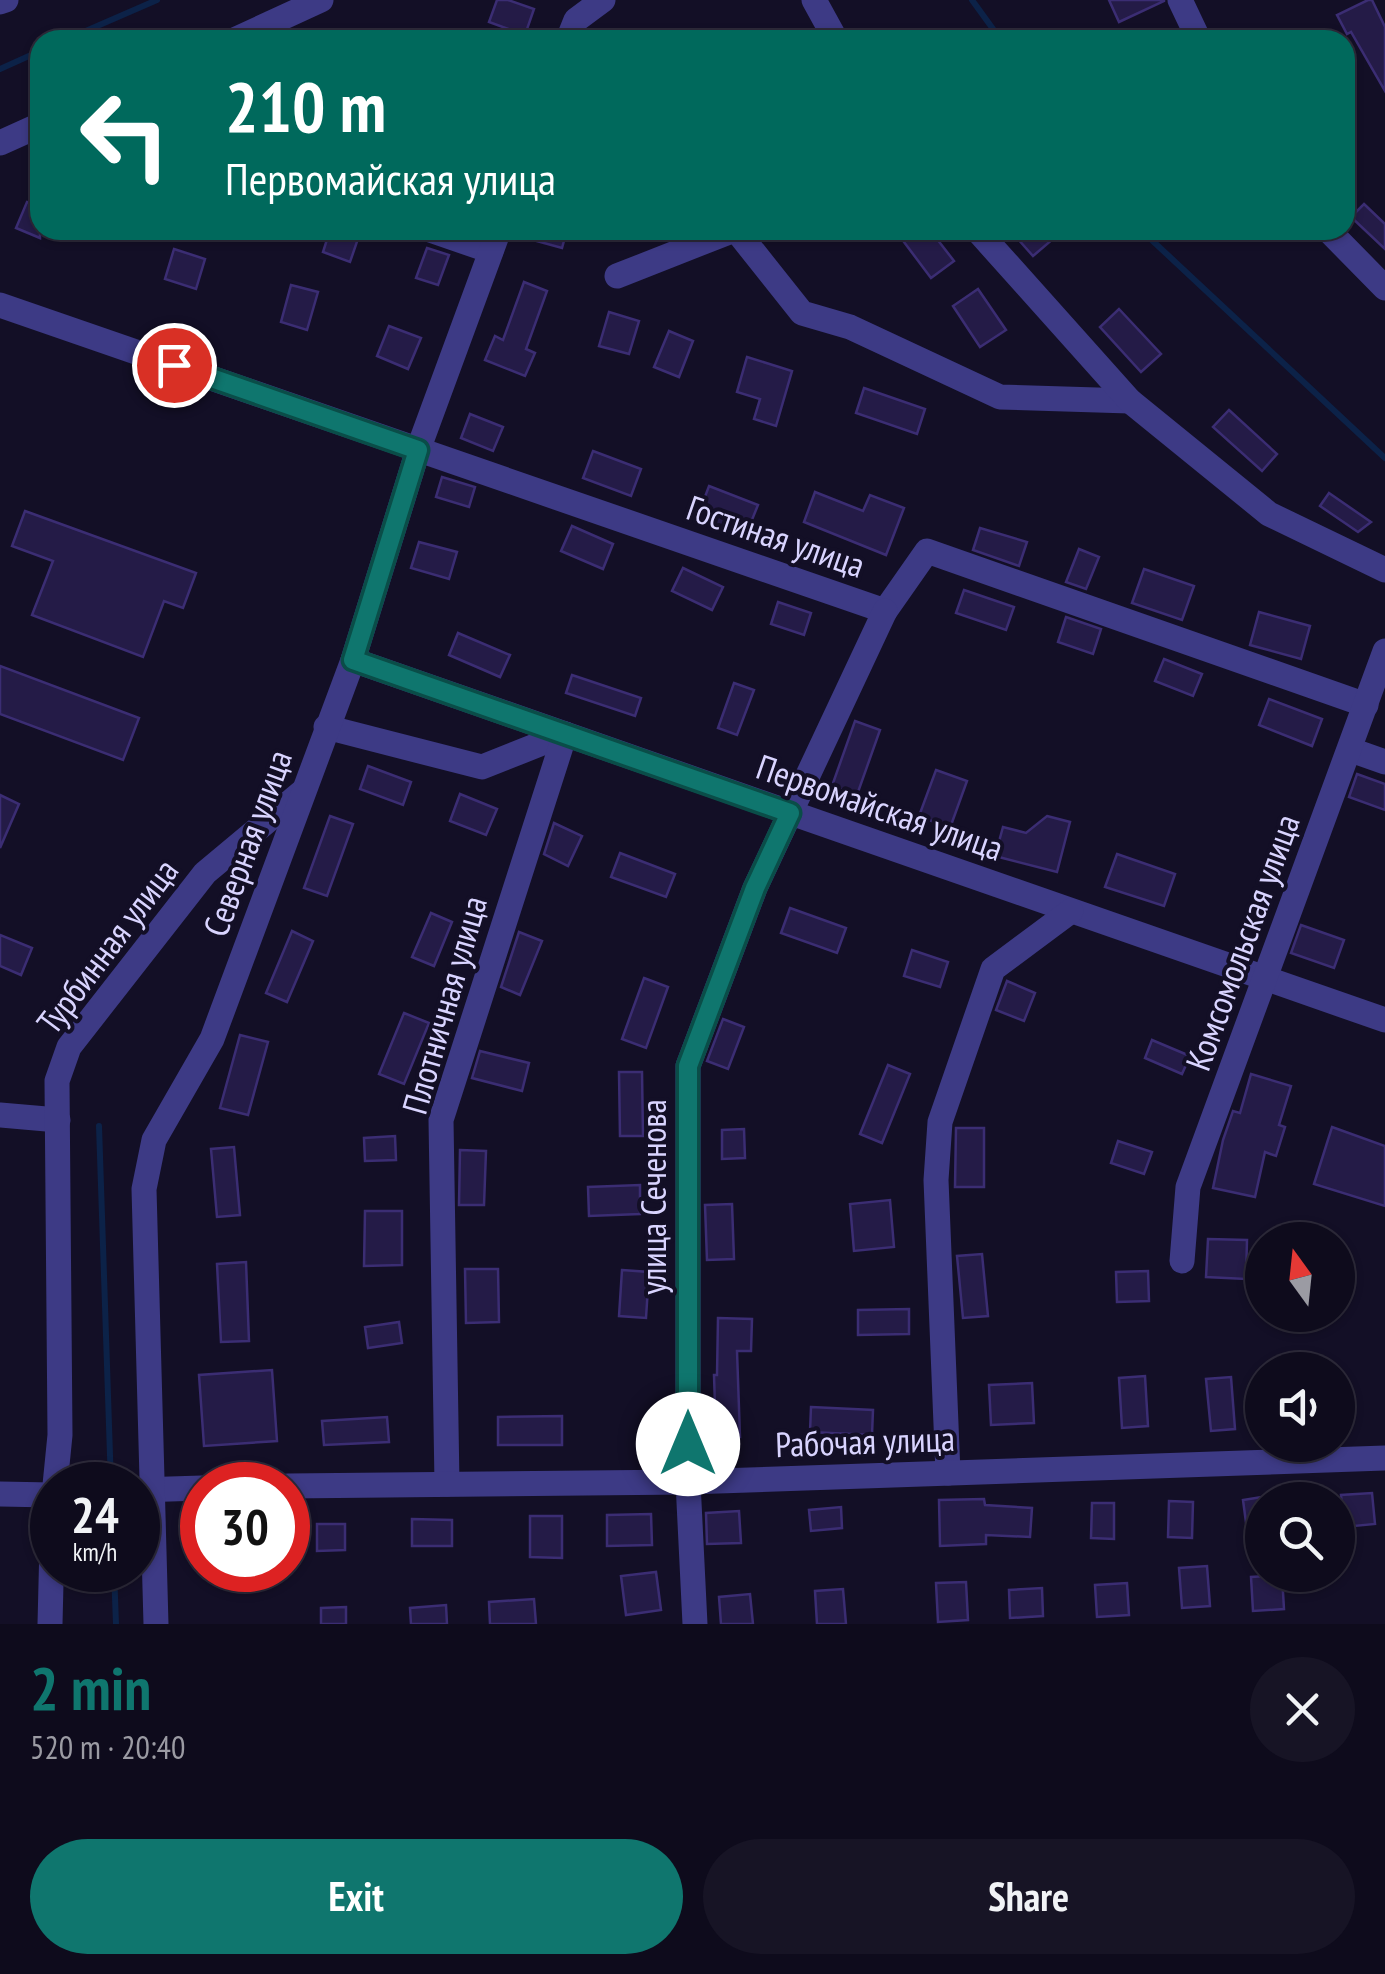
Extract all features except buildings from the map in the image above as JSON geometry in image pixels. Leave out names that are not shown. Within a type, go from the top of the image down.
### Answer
[{"type":"street","points":[[256,30],[321,0]]},
{"type":"street","points":[[572,30],[576,20],[603,0]]},
{"type":"street","points":[[814,0],[830,30]]},
{"type":"street","points":[[1180,0],[1194,30]]},
{"type":"street","points":[[0,143],[30,130]]},
{"type":"street","name":"Северная улица","points":[[145,1462],[144,1189],[154,1140],[212,1040],[353,660],[418,450],[495,240]]},
{"type":"street","points":[[617,276],[709,240]]},
{"type":"street","points":[[743,240],[802,313],[850,327],[1000,397],[1130,401]]},
{"type":"street","points":[[985,240],[1130,401],[1269,514],[1385,570]]},
{"type":"street","points":[[1338,240],[1385,288]]},
{"type":"street","name":"Гостиная улица","points":[[0,305],[885,611],[926,550],[1366,705]]},
{"type":"street","name":"улица Сеченова","points":[[695,1624],[688,1482],[688,1066],[755,888],[885,611]]},
{"type":"street","name":"Комсомольская улица","points":[[1182,1262],[1188,1187],[1385,651]]},
{"type":"street","name":"Первомайская улица","points":[[353,660],[1385,1020]]},
{"type":"street","points":[[326,727],[482,767],[565,734]]},
{"type":"street","name":"Плотничная улица","points":[[446,1484],[441,1120],[565,734]]},
{"type":"street","points":[[1351,750],[1385,762]]},
{"type":"street","name":"Турбинная улица","points":[[57,1462],[57,1082],[69,1047],[205,873],[302,792]]},
{"type":"street","points":[[948,1473],[936,1180],[940,1122],[993,969],[1071,910]]},
{"type":"street","points":[[0,1115],[58,1120]]},
{"type":"street","name":"Рабочая улица","points":[[310,1486],[688,1482],[1385,1458]]},
{"type":"street","points":[[0,1494],[30,1495]]},
{"type":"street","points":[[50,1624],[51,1592]]},
{"type":"street","name":"Северная улица","points":[[153,1592],[156,1624]]},
{"type":"waterway","points":[[88,30],[157,0]]},
{"type":"waterway","points":[[972,0],[994,30]]},
{"type":"waterway","points":[[0,69],[30,56]]},
{"type":"waterway","points":[[1152,240],[1385,458]]},
{"type":"waterway","points":[[99,1126],[110,1462]]},
{"type":"waterway","points":[[115,1592],[116,1624]]},
{"type":"route","points":[[174,365],[418,450],[353,660],[790,813],[755,888],[688,1066],[688,1444]]}]
